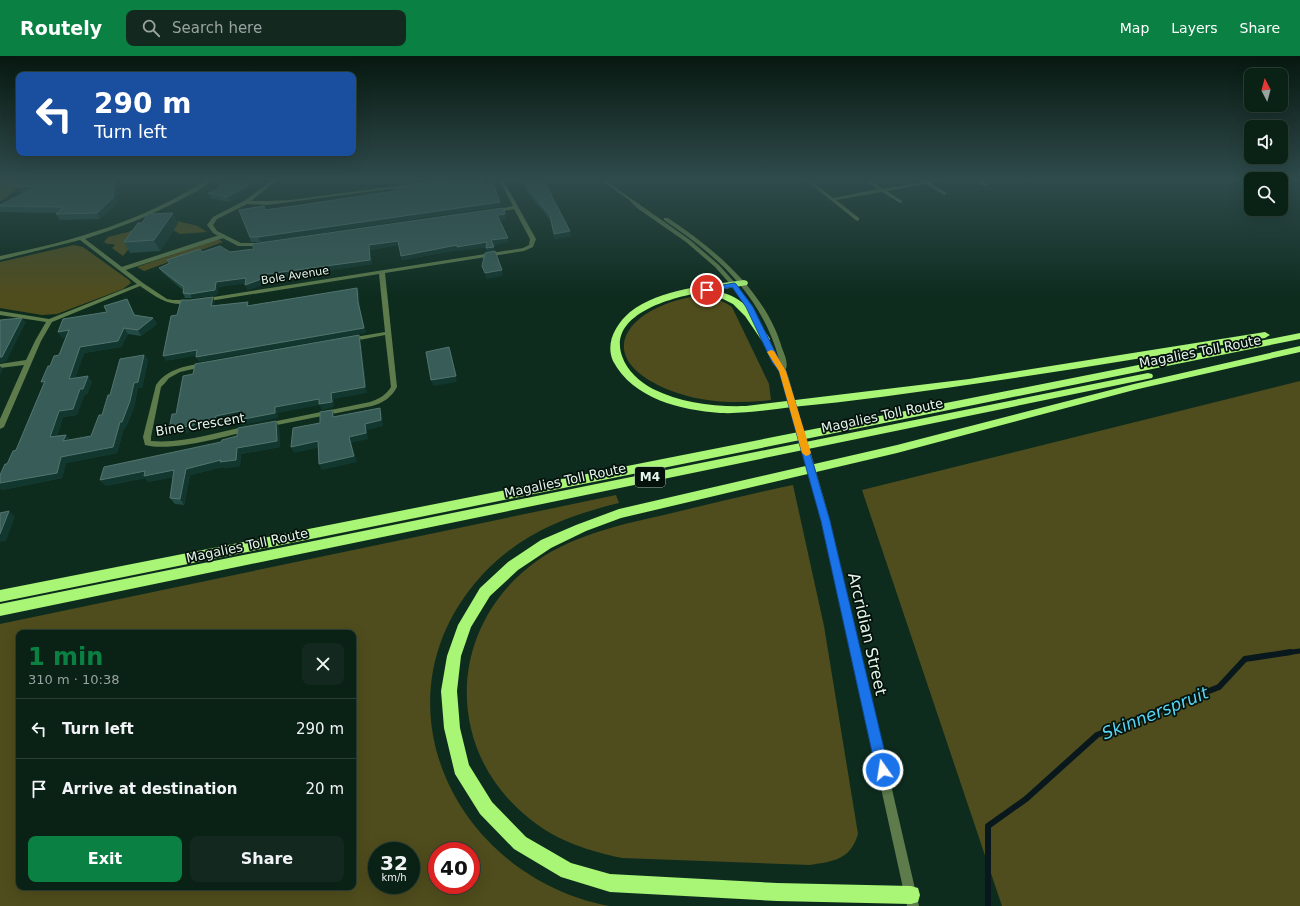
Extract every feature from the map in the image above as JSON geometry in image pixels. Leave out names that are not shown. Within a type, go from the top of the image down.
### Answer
[{"type":"highway","points":[[739,284],[662,299],[638,311],[624,322],[617,334],[614,348],[617,359],[627,374],[644,389],[669,400],[695,406],[720,409],[759,408],[924,388],[1300,329]]},
{"type":"highway","points":[[693,292],[716,293],[726,295],[735,300],[742,305],[765,339]]},
{"type":"highway","name":"Magalies Toll Route","points":[[0,596],[137,567],[1300,336]]},
{"type":"highway","name":"Magalies Toll Route","points":[[0,610],[1300,345]]},
{"type":"highway","points":[[912,900],[610,883],[567,870],[520,843],[486,808],[461,768],[452,728],[449,691],[454,656],[465,625],[485,592],[514,566],[546,544],[581,528],[619,514],[897,449],[1134,387],[1300,349]]},
{"type":"street","points":[[0,258],[46,248],[81,238],[134,218]]},
{"type":"street","points":[[219,218],[210,224],[211,228],[223,236],[240,245],[267,244]]},
{"type":"street","name":"Bole Avenue","points":[[81,238],[141,284],[165,300],[182,302],[515,251],[531,246],[533,239],[522,218]]},
{"type":"street","name":"Arcridian Street","points":[[654,218],[708,257],[739,284],[761,307],[776,337],[784,366],[784,374],[826,521],[912,900]]},
{"type":"street","name":"Arcridian Street","points":[[663,218],[692,236],[725,263],[739,284],[776,362],[784,374]]},
{"type":"street","name":"Bine Crescent","points":[[208,364],[184,368],[166,377],[161,382],[158,387],[147,437],[148,443],[174,443],[372,404],[388,397],[394,387],[382,272]]},
{"type":"street","points":[[0,313],[50,321],[141,284]]},
{"type":"street","points":[[0,427],[28,362],[50,321]]},
{"type":"street","points":[[341,341],[388,333]]},
{"type":"street","points":[[0,366],[28,362]]},
{"type":"lane","points":[[122,269],[223,236]]},
{"type":"shaded area","points":[[159,218],[163,218],[198,226],[207,232],[180,234],[173,230],[178,223],[167,221],[142,233],[123,256],[112,248],[115,245],[104,242],[108,237],[128,232]]},
{"type":"shaded area","points":[[218,239],[223,242],[144,271],[137,267]]},
{"type":"shaded area","points":[[74,245],[83,247],[131,283],[123,289],[57,314],[42,315],[0,308],[0,262]]},
{"type":"shaded area","points":[[691,297],[713,298],[732,307],[769,384],[771,400],[732,402],[694,398],[669,390],[645,377],[630,364],[624,350],[626,336],[635,323],[649,312],[668,303]]},
{"type":"shaded area","points":[[1300,381],[1300,906],[1002,906],[862,490]]},
{"type":"shaded area","points":[[793,485],[824,626],[858,834],[855,843],[846,854],[840,858],[810,865],[622,858],[574,844],[540,827],[501,791],[481,758],[470,724],[467,688],[472,652],[486,618],[508,587],[538,560],[568,543],[584,537],[634,522]]},
{"type":"shaded area","points":[[616,495],[619,503],[581,514],[545,528],[512,548],[482,575],[449,624],[432,675],[432,726],[445,776],[471,821],[508,859],[554,888],[609,906],[0,906],[0,624]]},
{"type":"building","points":[[146,218],[170,218],[154,240],[124,242],[138,223],[142,223]]},
{"type":"building","points":[[242,218],[392,218],[258,237],[250,237]]},
{"type":"building","points":[[436,218],[498,218],[508,238],[491,240],[494,247],[486,248],[487,242],[457,247],[457,245],[401,256],[398,241],[369,245],[370,260],[267,274],[267,277],[245,285],[246,278],[216,282],[215,290],[190,294],[183,293],[184,287],[159,268],[170,263],[167,260],[200,249],[202,252],[220,246],[230,252],[254,249],[252,244]]},
{"type":"building","points":[[551,218],[563,218],[570,231],[554,234]]},
{"type":"building","points":[[495,251],[502,270],[485,273],[482,266],[485,253]]},
{"type":"building","points":[[357,288],[358,302],[364,328],[196,357],[197,350],[163,356],[171,316],[177,315],[181,300],[213,297],[211,306],[248,302],[247,306]]},
{"type":"building","points":[[127,299],[134,315],[153,318],[138,330],[124,328],[118,341],[80,347],[69,379],[88,376],[83,389],[80,389],[73,409],[59,411],[50,437],[66,435],[63,441],[91,436],[99,415],[102,415],[108,395],[110,395],[120,359],[144,355],[138,382],[134,383],[130,401],[122,422],[120,422],[113,447],[61,457],[57,473],[0,483],[0,475],[13,451],[16,450],[45,381],[41,382],[48,366],[50,366],[54,356],[59,355],[69,330],[58,332],[63,319],[107,312],[104,306]]},
{"type":"building","points":[[22,318],[2,357],[0,357],[0,320]]},
{"type":"building","points":[[359,335],[365,387],[331,393],[332,402],[319,404],[319,399],[275,407],[275,413],[239,420],[240,411],[216,416],[215,419],[195,423],[194,425],[169,430],[172,414],[176,414],[183,376],[193,374],[195,364]]},
{"type":"building","points":[[449,347],[456,376],[431,380],[426,352]]},
{"type":"building","points":[[380,408],[381,420],[365,424],[366,433],[349,437],[354,456],[319,464],[318,441],[291,447],[293,428],[320,423],[320,412],[332,410],[333,417]]},
{"type":"building","points":[[276,421],[277,441],[237,448],[236,460],[220,462],[221,460],[186,469],[180,499],[170,498],[174,470],[144,476],[145,471],[100,480],[104,467],[221,442],[222,440],[237,436],[238,428]]},
{"type":"building","points":[[9,511],[0,534],[0,513]]},
{"type":"waterway","name":"Skinnerspruit","points":[[1286,653],[1300,651]]},
{"type":"waterway","name":"Skinnerspruit","points":[[1286,653],[1291,652]]},
{"type":"waterway","name":"Skinnerspruit","points":[[988,906],[988,826],[1026,799],[1097,735],[1219,687],[1245,659],[1286,653]]},
{"type":"slow traffic","points":[[771,352],[785,378],[806,453]]},
{"type":"route","points":[[707,290],[734,285],[759,325],[785,378],[826,521],[883,770]]}]
